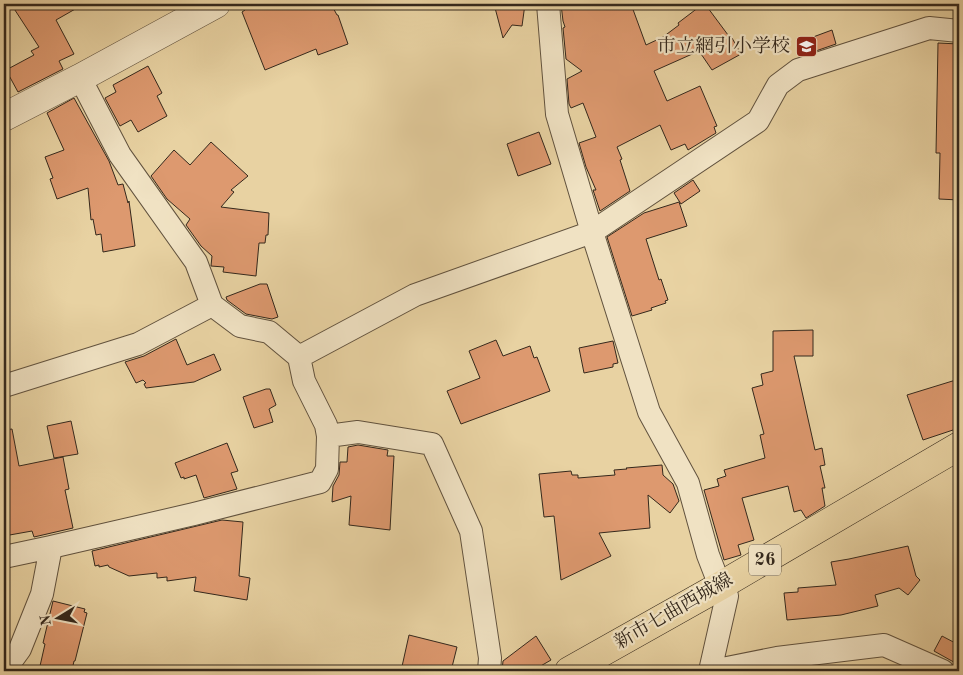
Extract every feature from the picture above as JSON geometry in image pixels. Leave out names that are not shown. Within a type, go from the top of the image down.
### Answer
[{"type":"main road","name":"新市七曲西城線","points":[[569,671],[720,586],[959,446]]},
{"type":"street","points":[[4,117],[216,4]]},
{"type":"street","points":[[548,4],[557,114],[592,232],[649,412],[688,483],[708,555],[720,586],[727,596],[711,671],[777,658],[884,646],[943,671]]},
{"type":"street","points":[[299,358],[415,295],[592,232],[758,121],[778,85],[798,70],[929,28],[959,30]]},
{"type":"street","points":[[4,557],[194,514],[320,482],[327,469],[328,436],[326,425],[304,381],[299,358],[269,332],[240,326],[212,305],[196,262],[120,155],[80,78]]},
{"type":"street","points":[[4,386],[138,344],[212,305]]},
{"type":"street","points":[[328,436],[358,432],[432,444],[471,532],[490,658],[488,671]]},
{"type":"street","points":[[4,671],[20,649],[42,594],[51,546]]},
{"type":"building","points":[[11,4],[84,4],[56,20],[74,54],[59,61],[63,69],[18,92],[6,70],[34,55],[31,51],[39,47]]},
{"type":"building","points":[[242,4],[331,4],[338,15],[348,44],[318,55],[316,49],[265,70],[242,12],[245,10]]},
{"type":"building","points":[[494,4],[525,4],[522,26],[512,25],[503,38]]},
{"type":"building","points":[[561,4],[631,4],[646,45],[663,37],[679,25],[678,23],[705,4],[732,38],[741,54],[712,70],[699,51],[654,71],[667,101],[700,86],[717,126],[714,127],[716,133],[688,150],[685,144],[671,150],[660,125],[617,147],[630,191],[600,211],[593,190],[596,190],[586,167],[579,143],[596,137],[583,103],[571,108],[569,104],[567,79],[582,71],[566,59],[563,28],[565,27]]},
{"type":"building","points":[[832,30],[836,44],[810,53],[805,40]]},
{"type":"building","points":[[938,43],[959,44],[959,200],[939,199],[940,153],[936,153]]},
{"type":"building","points":[[148,66],[162,93],[157,96],[167,116],[138,132],[131,120],[120,126],[105,98],[116,92],[113,85]]},
{"type":"building","points":[[74,98],[109,161],[118,185],[123,184],[128,203],[129,201],[135,246],[103,252],[101,234],[96,235],[93,219],[91,220],[88,188],[57,199],[50,179],[53,178],[45,157],[64,150],[47,113]]},
{"type":"building","points":[[539,132],[551,164],[518,176],[507,144]]},
{"type":"building","points":[[211,142],[248,176],[231,190],[234,192],[221,207],[269,213],[268,235],[266,235],[265,243],[259,243],[256,276],[223,272],[224,267],[211,266],[212,256],[201,246],[186,225],[190,219],[167,199],[151,176],[174,150],[190,165]]},
{"type":"building","points":[[693,180],[700,191],[681,204],[674,193]]},
{"type":"building","points":[[679,202],[687,226],[646,239],[659,280],[661,279],[668,300],[665,301],[666,303],[651,308],[652,310],[632,316],[607,237],[644,213]]},
{"type":"building","points":[[260,284],[267,284],[278,317],[272,319],[246,314],[227,300],[226,297]]},
{"type":"building","points":[[813,330],[813,356],[794,356],[815,450],[822,448],[825,465],[820,466],[825,488],[822,488],[825,506],[806,518],[801,510],[794,512],[788,486],[742,498],[754,540],[738,545],[741,555],[724,560],[704,490],[719,486],[717,479],[726,476],[724,470],[765,458],[760,435],[764,434],[752,388],[763,385],[761,374],[773,371],[773,331]]},
{"type":"building","points":[[176,339],[187,365],[214,354],[221,370],[194,382],[146,388],[144,384],[146,383],[143,380],[136,383],[125,362],[144,356]]},
{"type":"building","points":[[496,340],[503,356],[530,346],[534,358],[537,357],[550,391],[461,424],[447,391],[480,378],[469,351]]},
{"type":"building","points":[[613,341],[618,363],[613,364],[613,367],[584,373],[579,348]]},
{"type":"building","points":[[959,379],[959,428],[923,440],[907,395]]},
{"type":"building","points":[[270,389],[276,405],[269,409],[273,422],[254,428],[243,397]]},
{"type":"building","points":[[71,421],[78,454],[54,458],[47,426]]},
{"type":"building","points":[[12,429],[19,466],[63,457],[69,489],[65,490],[73,528],[34,537],[32,531],[4,536],[4,430]]},
{"type":"building","points":[[227,443],[238,471],[231,473],[237,489],[204,498],[196,475],[184,479],[184,477],[181,478],[175,463]]},
{"type":"building","points":[[358,445],[388,450],[387,456],[394,456],[390,530],[349,525],[351,496],[332,502],[333,486],[339,475],[340,462],[347,462],[348,447]]},
{"type":"building","points":[[662,465],[663,475],[673,484],[679,501],[670,513],[648,495],[650,528],[599,533],[611,556],[561,580],[554,516],[544,517],[539,474],[571,471],[572,475],[578,475],[578,478],[615,475],[614,470]]},
{"type":"building","points":[[222,520],[243,522],[239,576],[250,578],[247,600],[194,591],[196,577],[167,581],[167,577],[157,578],[157,573],[129,576],[108,565],[95,566],[92,551]]},
{"type":"building","points":[[908,546],[916,576],[920,580],[908,595],[899,588],[875,595],[878,606],[841,615],[787,620],[784,593],[798,592],[798,588],[836,585],[831,562]]},
{"type":"building","points":[[53,601],[85,609],[84,612],[87,613],[72,670],[58,666],[57,671],[40,666],[45,644],[43,643]]},
{"type":"building","points":[[409,635],[457,647],[451,671],[401,671]]},
{"type":"building","points":[[536,636],[551,660],[532,671],[502,671],[503,661]]},
{"type":"building","points":[[942,636],[959,645],[959,665],[934,651]]},
{"type":"place","name":"市立網引小学校","points":[[806,47]]}]
